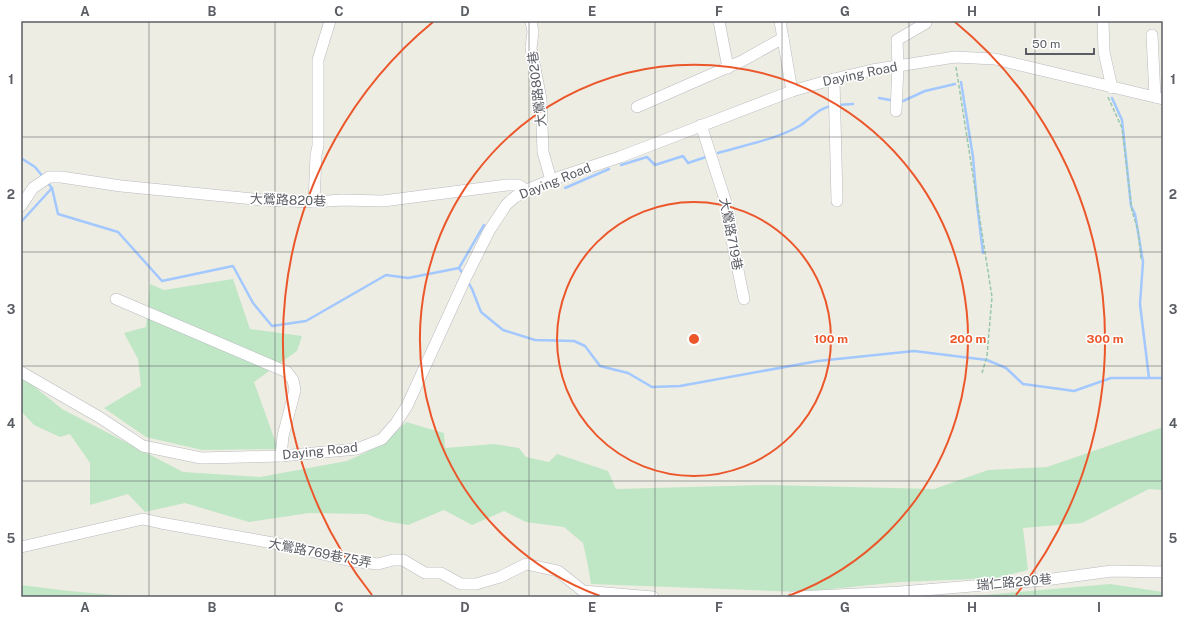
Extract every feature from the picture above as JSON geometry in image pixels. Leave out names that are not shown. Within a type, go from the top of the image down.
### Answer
[{"type":"street","points":[[314,202],[316,156],[318,146],[318,60],[330,21]]},
{"type":"street","name":"大鶯路802巷","points":[[531,21],[533,32],[531,48],[541,99],[542,152],[551,180]]},
{"type":"street","points":[[719,21],[728,68]]},
{"type":"street","points":[[780,21],[792,91]]},
{"type":"street","points":[[896,111],[898,66],[897,40],[926,23],[926,21]]},
{"type":"street","points":[[1103,21],[1104,52],[1109,87]]},
{"type":"street","points":[[1152,35],[1159,98]]},
{"type":"street","points":[[637,107],[728,68],[783,38]]},
{"type":"street","name":"Daying Road","points":[[21,372],[98,416],[143,446],[201,458],[281,456],[357,449],[382,439],[396,423],[407,406],[466,277],[499,214],[515,197],[526,190],[620,157],[792,91],[834,78],[872,70],[955,57],[995,60],[1159,98]]},
{"type":"street","points":[[834,78],[837,201]]},
{"type":"street","name":"大鶯路719巷","points":[[701,125],[729,212],[733,246],[744,299]]},
{"type":"street","name":"大鶯路820巷","points":[[21,206],[33,188],[49,177],[121,186],[263,200],[314,202],[342,200],[383,201],[507,185],[518,185],[526,190]]},
{"type":"street","points":[[116,299],[288,372],[293,380],[295,390],[283,436],[281,456]]},
{"type":"street","name":"大鶯路769巷75弄","points":[[21,547],[143,519],[290,546],[351,561],[378,564],[393,560],[402,560],[425,573],[441,573],[461,584],[476,584],[500,577],[526,564],[558,571],[583,591],[653,597]]},
{"type":"street","name":"瑞仁路290巷","points":[[794,597],[900,592],[1045,580],[1112,571],[1163,572]]},
{"type":"path","points":[[955,57],[992,297],[986,357],[982,373]]},
{"type":"path","points":[[1109,87],[1108,98],[1122,128],[1132,210],[1138,230],[1142,259]]},
{"type":"green space","points":[[233,279],[250,329],[302,336],[297,351],[254,382],[278,449],[202,450],[146,437],[104,408],[141,386],[138,359],[124,333],[146,327],[150,284],[164,290]]},
{"type":"green space","points":[[21,376],[62,409],[183,472],[260,477],[347,461],[384,444],[406,422],[444,433],[445,448],[494,444],[519,448],[526,457],[549,462],[557,454],[608,471],[616,489],[768,485],[934,489],[988,470],[1047,467],[1163,427],[1163,490],[1149,489],[1082,523],[1023,528],[1028,570],[997,578],[900,582],[802,592],[591,584],[583,543],[564,527],[526,522],[504,511],[472,525],[444,510],[408,525],[385,521],[366,514],[309,513],[249,522],[185,503],[145,512],[128,494],[90,505],[90,463],[70,434],[60,437],[34,425],[21,411]]},
{"type":"green space","points":[[1110,584],[1163,592],[1163,597],[962,597]]},
{"type":"green space","points":[[21,585],[69,591],[136,597],[21,597]]},
{"type":"waterway","points":[[961,82],[973,157],[983,253]]},
{"type":"waterway","points":[[903,101],[925,91],[955,84]]},
{"type":"waterway","points":[[879,98],[890,100]]},
{"type":"waterway","points":[[1112,98],[1122,120],[1131,206],[1135,214],[1143,262],[1140,304],[1149,378]]},
{"type":"waterway","points":[[837,105],[853,104]]},
{"type":"waterway","points":[[718,153],[761,141],[792,130],[824,108],[832,106]]},
{"type":"waterway","points":[[621,165],[647,157],[655,165],[683,156],[688,163],[706,157]]},
{"type":"waterway","points":[[21,158],[35,167],[44,178]]},
{"type":"waterway","points":[[565,188],[609,169]]},
{"type":"waterway","points":[[47,182],[52,188],[58,214],[118,232],[162,281],[233,266],[253,303],[272,326],[306,321],[386,275],[408,278],[459,268],[463,274]]},
{"type":"waterway","points":[[21,222],[52,188]]},
{"type":"waterway","points":[[459,268],[484,225]]},
{"type":"waterway","points":[[468,282],[481,312],[503,330],[535,340],[574,341],[585,346],[600,366],[628,373],[652,387],[680,386],[818,361],[914,351],[987,360],[1006,368],[1023,384],[1074,391],[1111,378],[1163,378]]}]
